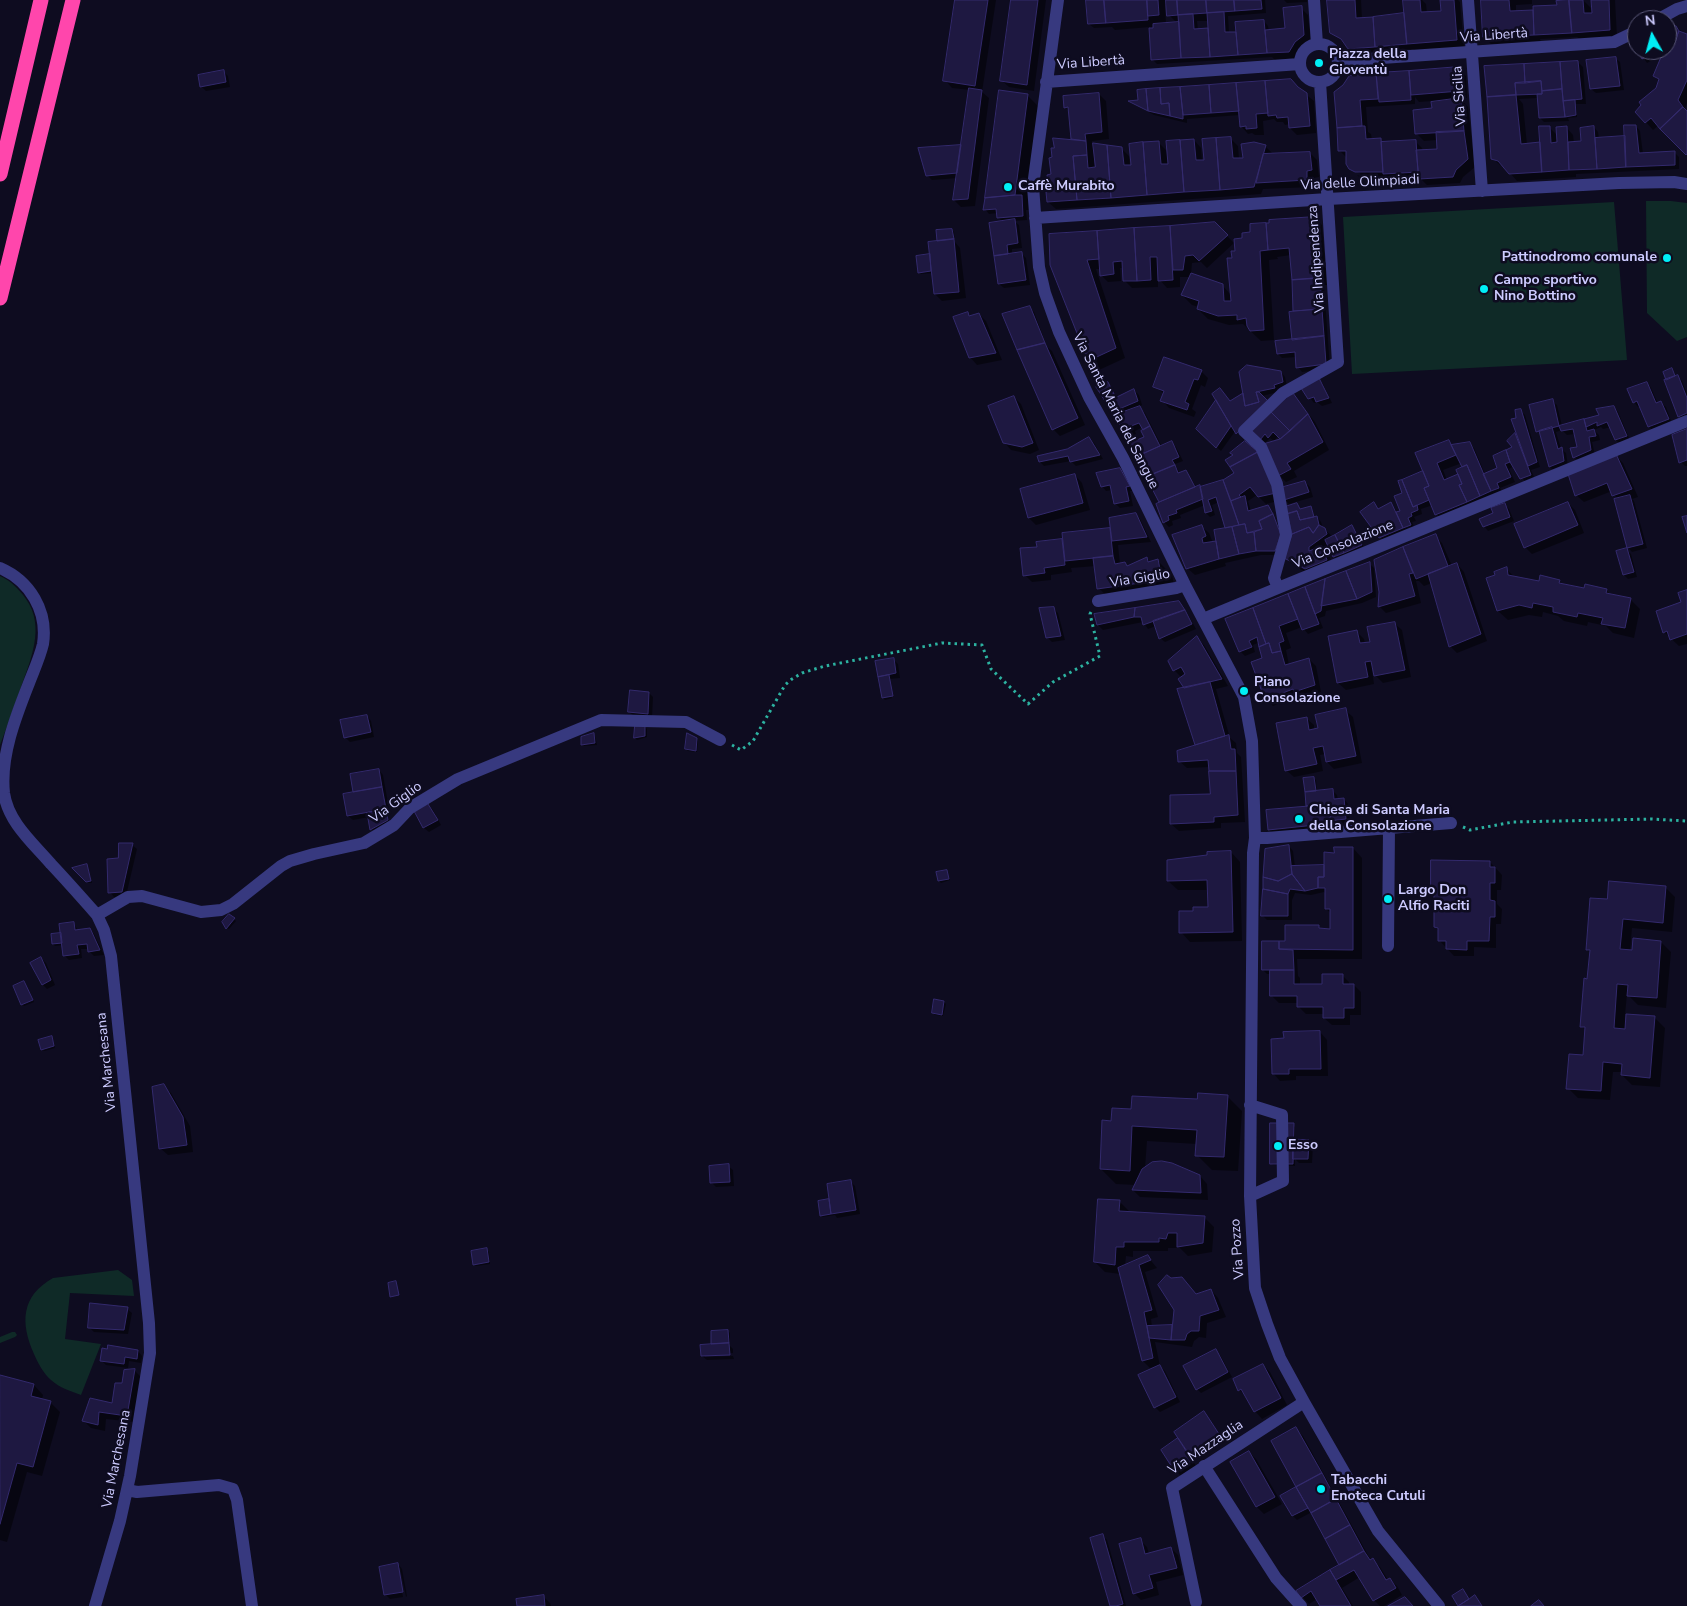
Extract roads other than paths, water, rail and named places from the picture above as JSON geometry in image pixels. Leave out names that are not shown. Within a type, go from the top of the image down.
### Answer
[{"type":"highway","points":[[0,174],[41,0]]},
{"type":"highway","points":[[0,298],[73,0]]},
{"type":"street","points":[[1314,0],[1317,37],[1301,56],[1300,64],[1306,77],[1320,82],[1328,80],[1334,75],[1345,61],[1317,37]]},
{"type":"street","name":"Via Sicilia","points":[[1468,0],[1482,191]]},
{"type":"street","name":"Via Santa Maria del Sangue","points":[[1059,2],[1046,82],[1034,186],[1040,267],[1045,292],[1059,332],[1089,397],[1123,458],[1203,619]]},
{"type":"street","points":[[1675,10],[1687,6]]},
{"type":"street","name":"Via Libertà","points":[[1345,61],[1614,42],[1627,36]]},
{"type":"street","name":"Via Libertà","points":[[1046,82],[1300,64]]},
{"type":"street","name":"Via Indipendenza","points":[[1320,82],[1338,362]]},
{"type":"street","name":"Via delle Olimpiadi","points":[[1035,218],[1619,183],[1674,182],[1687,184]]},
{"type":"street","name":"Via Consolazione","points":[[1338,362],[1283,393],[1244,431],[1261,447],[1277,484],[1286,534],[1274,578],[1278,588],[1687,421]]},
{"type":"street","name":"Via Marchesana","points":[[0,568],[17,576],[29,589],[38,604],[44,622],[40,656],[25,693],[6,753],[4,793],[9,812],[21,830],[97,915],[104,930],[111,956],[150,1343],[145,1387],[127,1490],[95,1606]]},
{"type":"street","name":"Via Giglio","points":[[1098,601],[1185,585]]},
{"type":"street","points":[[1203,619],[1278,588]]},
{"type":"street","name":"Via Pozzo","points":[[1203,619],[1244,697],[1252,741],[1255,838],[1253,853],[1250,1196],[1255,1288],[1280,1358],[1378,1531],[1439,1606]]},
{"type":"street","name":"Via Giglio","points":[[97,915],[128,897],[135,896],[142,896],[201,912],[221,910],[233,904],[290,861],[364,843],[394,825],[410,808],[458,779],[601,720],[686,722],[720,740]]},
{"type":"street","points":[[1255,838],[1451,823]]},
{"type":"street","points":[[1388,946],[1389,828]]},
{"type":"street","points":[[1250,1105],[1282,1115],[1282,1181],[1250,1196]]},
{"type":"street","name":"Via Mazzaglia","points":[[1196,1602],[1172,1488],[1304,1402]]},
{"type":"street","points":[[1204,1466],[1276,1578],[1301,1606]]},
{"type":"street","points":[[127,1490],[137,1492],[219,1485],[233,1489],[252,1606]]},
{"type":"place","name":"Piazza della Gioventù","points":[[1319,63]]},
{"type":"place","name":"Caffè Murabito","points":[[1008,187]]},
{"type":"place","name":"Pattinodromo comunale","points":[[1667,258]]},
{"type":"place","name":"Campo sportivo Nino Bottino","points":[[1484,289]]},
{"type":"place","name":"Piano Consolazione","points":[[1244,691]]},
{"type":"place","name":"Chiesa di Santa Maria della Consolazione","points":[[1299,819]]},
{"type":"place","name":"Largo Don Alfio Raciti","points":[[1388,899]]},
{"type":"place","name":"Esso","points":[[1278,1146]]},
{"type":"place","name":"Tabacchi Enoteca Cutuli","points":[[1321,1489]]}]
